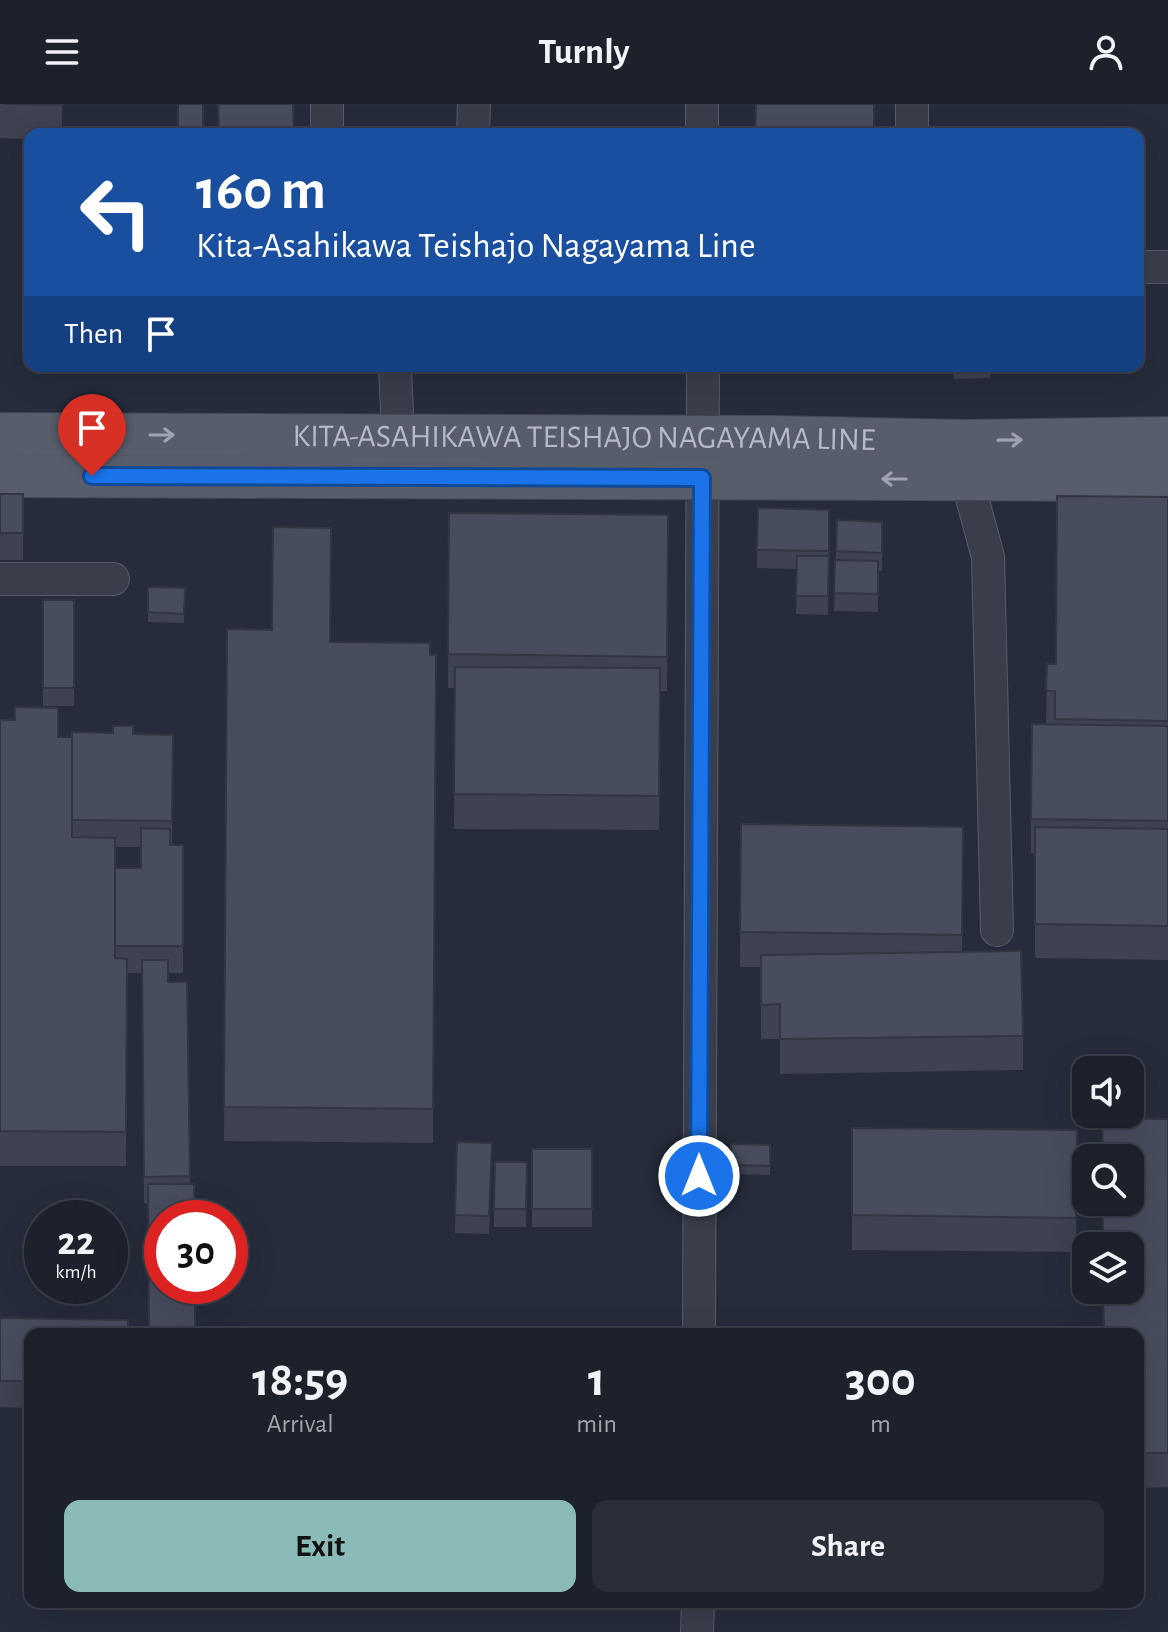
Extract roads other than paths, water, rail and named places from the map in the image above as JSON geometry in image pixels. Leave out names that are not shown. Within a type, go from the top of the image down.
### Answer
[{"type":"main road","name":"KITA-ASAHIKAWA TEISHAJO NAGAYAMA LINE","points":[[0,434],[703,437],[964,467],[1168,480]]},
{"type":"main road","name":"KITA-ASAHIKAWA TEISHAJO NAGAYAMA LINE","points":[[0,476],[702,478],[964,467],[1168,438]]},
{"type":"street","points":[[327,104],[327,128]]},
{"type":"street","points":[[473,128],[474,104]]},
{"type":"street","points":[[702,104],[702,128]]},
{"type":"street","points":[[912,104],[912,128]]},
{"type":"street","points":[[1144,267],[1168,267]]},
{"type":"street","points":[[395,372],[400,477]]},
{"type":"street","points":[[699,1328],[703,372]]},
{"type":"street","points":[[964,467],[988,557],[997,930]]},
{"type":"street","points":[[0,579],[113,579]]},
{"type":"street","points":[[697,1632],[698,1608]]}]
